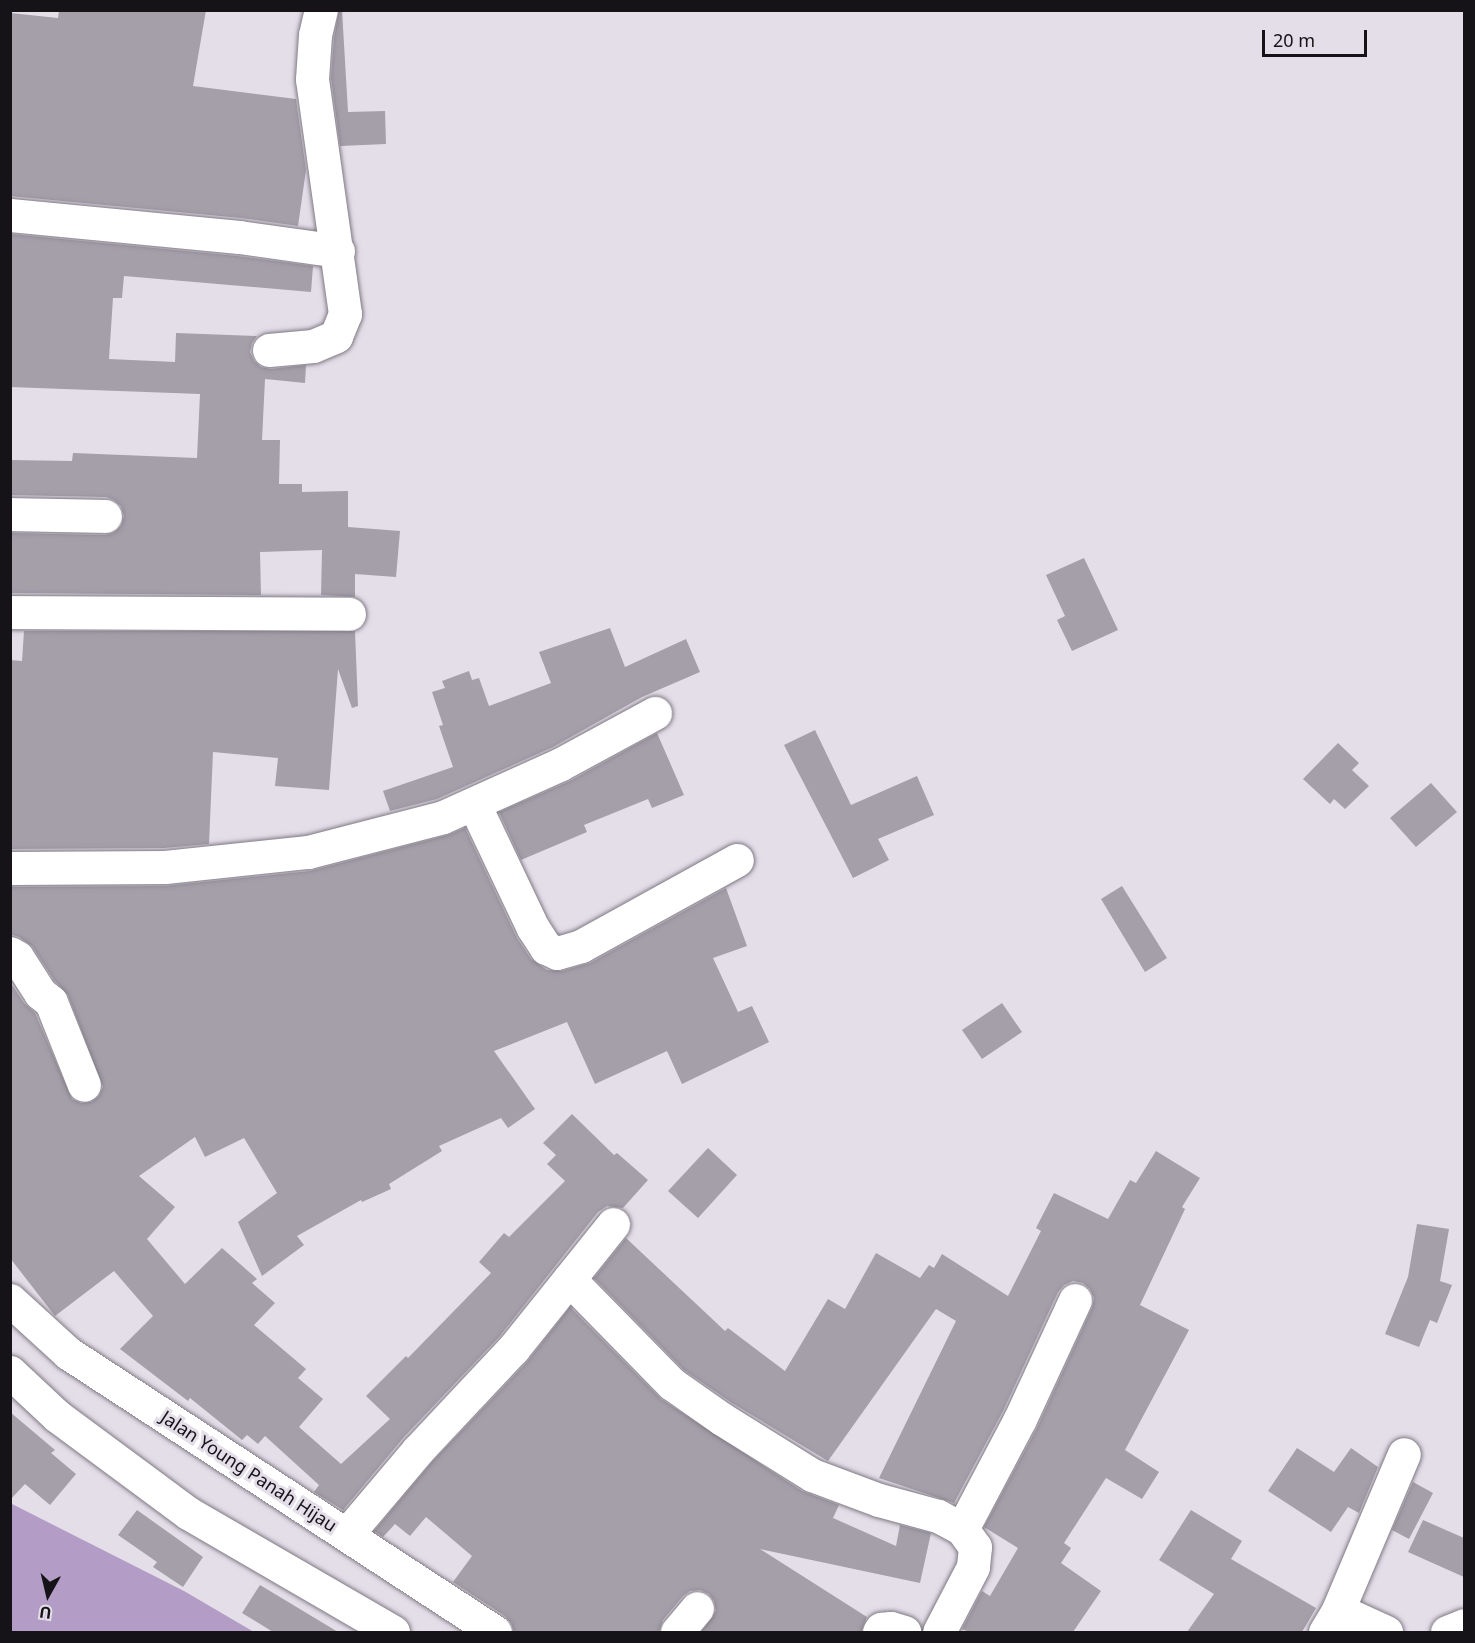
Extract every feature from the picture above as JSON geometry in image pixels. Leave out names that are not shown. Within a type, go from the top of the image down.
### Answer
[{"type":"street","points":[[269,350],[313,346],[336,336],[345,314],[338,251],[312,79],[315,35],[321,10]]},
{"type":"street","points":[[10,215],[239,237],[338,251]]},
{"type":"street","points":[[10,514],[105,516]]},
{"type":"street","points":[[10,612],[349,614]]},
{"type":"street","points":[[10,868],[165,867],[308,852],[443,817],[561,764],[655,713]]},
{"type":"street","points":[[474,804],[533,928],[546,948],[557,953],[581,946],[737,860]]},
{"type":"street","points":[[10,953],[17,957],[40,993],[51,1002],[84,1085]]},
{"type":"street","points":[[347,1534],[418,1450],[513,1349],[613,1224]]},
{"type":"street","points":[[569,1279],[672,1384],[722,1419],[812,1475],[879,1500],[938,1516],[962,1529],[975,1547],[973,1567],[939,1632]]},
{"type":"street","name":"Jalan Young Panah Hijau","points":[[10,1300],[68,1353],[495,1632]]},
{"type":"street","points":[[962,1529],[1020,1419],[1075,1300]]},
{"type":"street","points":[[10,1372],[57,1416],[188,1513],[393,1632]]},
{"type":"street","points":[[1386,1632],[1331,1621],[1404,1454]]},
{"type":"street","points":[[1447,1632],[1464,1625]]},
{"type":"street","points":[[879,1632],[882,1629],[891,1628],[904,1632]]},
{"type":"shaded area","points":[[10,1503],[184,1591],[254,1632],[11,1632]]},
{"type":"building","points":[[59,10],[206,10],[193,86],[296,99],[306,170],[298,226],[241,218],[10,196],[10,13],[58,18]]},
{"type":"building","points":[[339,10],[342,10],[348,112],[385,111],[386,144],[340,146],[331,78]]},
{"type":"building","points":[[10,234],[237,256],[313,266],[311,292],[124,276],[122,298],[113,298],[109,359],[175,362],[176,333],[257,336],[250,352],[254,361],[261,367],[271,369],[306,365],[305,383],[265,379],[262,440],[280,440],[279,484],[302,484],[302,492],[348,491],[348,527],[400,531],[396,577],[355,574],[355,597],[321,595],[322,550],[260,552],[261,595],[10,593],[10,533],[105,535],[113,533],[121,526],[124,516],[121,506],[106,497],[10,495],[10,460],[72,461],[73,453],[197,458],[200,394],[10,387]]},
{"type":"building","points":[[1084,558],[1118,630],[1072,651],[1057,620],[1065,616],[1046,575]]},
{"type":"building","points":[[610,628],[625,667],[686,639],[700,672],[642,697],[553,747],[437,799],[390,811],[383,791],[453,767],[439,726],[443,725],[432,692],[445,688],[442,681],[469,671],[472,680],[479,678],[489,706],[551,683],[539,652]]},
{"type":"building","points":[[24,631],[355,631],[358,706],[352,708],[338,669],[329,790],[275,786],[278,758],[213,752],[209,844],[164,848],[10,849],[10,660],[22,661]]},
{"type":"building","points":[[815,730],[851,805],[917,776],[934,815],[878,839],[889,860],[853,878],[784,745]]},
{"type":"building","points":[[657,733],[684,795],[652,808],[648,799],[584,825],[587,832],[521,860],[499,812],[570,781]]},
{"type":"building","points":[[1338,743],[1359,763],[1352,770],[1369,786],[1345,809],[1334,799],[1330,804],[1303,779]]},
{"type":"building","points":[[1431,783],[1457,812],[1416,847],[1390,818]]},
{"type":"building","points":[[465,828],[517,938],[531,959],[547,970],[562,971],[590,963],[726,888],[747,946],[713,958],[738,1012],[752,1006],[769,1042],[682,1084],[667,1051],[595,1084],[567,1022],[494,1051],[535,1109],[508,1128],[501,1118],[439,1146],[442,1151],[389,1184],[391,1189],[362,1202],[361,1200],[297,1236],[304,1245],[262,1276],[238,1222],[277,1193],[244,1138],[205,1157],[195,1137],[139,1176],[175,1207],[147,1239],[185,1284],[222,1248],[257,1279],[252,1283],[275,1303],[254,1325],[306,1369],[298,1378],[323,1399],[299,1427],[341,1464],[390,1419],[366,1396],[406,1356],[408,1358],[491,1273],[479,1262],[504,1233],[509,1237],[565,1181],[547,1164],[556,1155],[543,1143],[572,1114],[614,1155],[617,1153],[648,1180],[623,1208],[607,1206],[598,1212],[499,1337],[404,1437],[343,1510],[314,1492],[319,1485],[265,1436],[258,1444],[247,1435],[242,1440],[190,1398],[188,1401],[120,1349],[153,1316],[114,1271],[55,1316],[10,1258],[10,982],[24,1003],[35,1013],[72,1099],[81,1103],[91,1102],[99,1096],[103,1087],[68,995],[54,980],[32,946],[10,934],[10,887],[165,886],[310,871],[448,835]]},
{"type":"building","points":[[1122,886],[1167,958],[1145,972],[1101,899]]},
{"type":"building","points":[[1002,1003],[1022,1032],[982,1059],[962,1030]]},
{"type":"building","points":[[708,1148],[737,1175],[698,1218],[668,1191]]},
{"type":"building","points":[[1156,1151],[1200,1178],[1182,1207],[1185,1209],[1140,1305],[1189,1330],[1125,1450],[1159,1472],[1142,1499],[1106,1478],[1064,1543],[1071,1548],[1061,1563],[1101,1591],[1073,1632],[969,1632],[962,1629],[982,1591],[990,1596],[1018,1548],[984,1527],[1037,1428],[1092,1308],[1094,1298],[1090,1289],[1083,1283],[1073,1281],[1064,1285],[1058,1292],[1003,1411],[954,1503],[879,1478],[956,1321],[936,1309],[828,1461],[732,1403],[684,1370],[594,1278],[626,1238],[725,1331],[728,1328],[785,1371],[828,1299],[845,1309],[876,1253],[920,1278],[929,1265],[934,1268],[942,1254],[1008,1296],[1041,1231],[1036,1228],[1054,1193],[1108,1219],[1130,1180],[1136,1183]]},
{"type":"building","points":[[1417,1224],[1449,1229],[1440,1281],[1452,1285],[1437,1323],[1430,1320],[1419,1347],[1385,1334],[1408,1277]]},
{"type":"building","points":[[570,1307],[661,1399],[802,1491],[839,1505],[833,1518],[896,1546],[900,1525],[931,1533],[920,1583],[760,1549],[867,1617],[861,1632],[701,1632],[716,1611],[714,1601],[709,1594],[700,1590],[690,1591],[683,1596],[663,1620],[659,1632],[514,1632],[505,1616],[453,1582],[472,1556],[426,1517],[410,1536],[395,1524],[383,1537],[374,1531],[432,1462],[527,1362]]},
{"type":"building","points":[[10,1412],[55,1450],[51,1453],[76,1474],[50,1505],[25,1484],[10,1500]]},
{"type":"building","points":[[1297,1448],[1334,1472],[1351,1448],[1378,1467],[1359,1513],[1348,1507],[1331,1532],[1268,1491]]},
{"type":"building","points":[[1413,1482],[1433,1493],[1409,1539],[1392,1530]]},
{"type":"building","points":[[137,1510],[203,1557],[183,1587],[153,1567],[157,1562],[118,1535]]},
{"type":"building","points":[[1191,1510],[1242,1541],[1231,1559],[1316,1608],[1302,1632],[1187,1632],[1214,1594],[1159,1560]]},
{"type":"building","points":[[1423,1520],[1464,1538],[1464,1577],[1408,1552]]},
{"type":"building","points":[[260,1585],[338,1632],[273,1632],[242,1613]]}]
